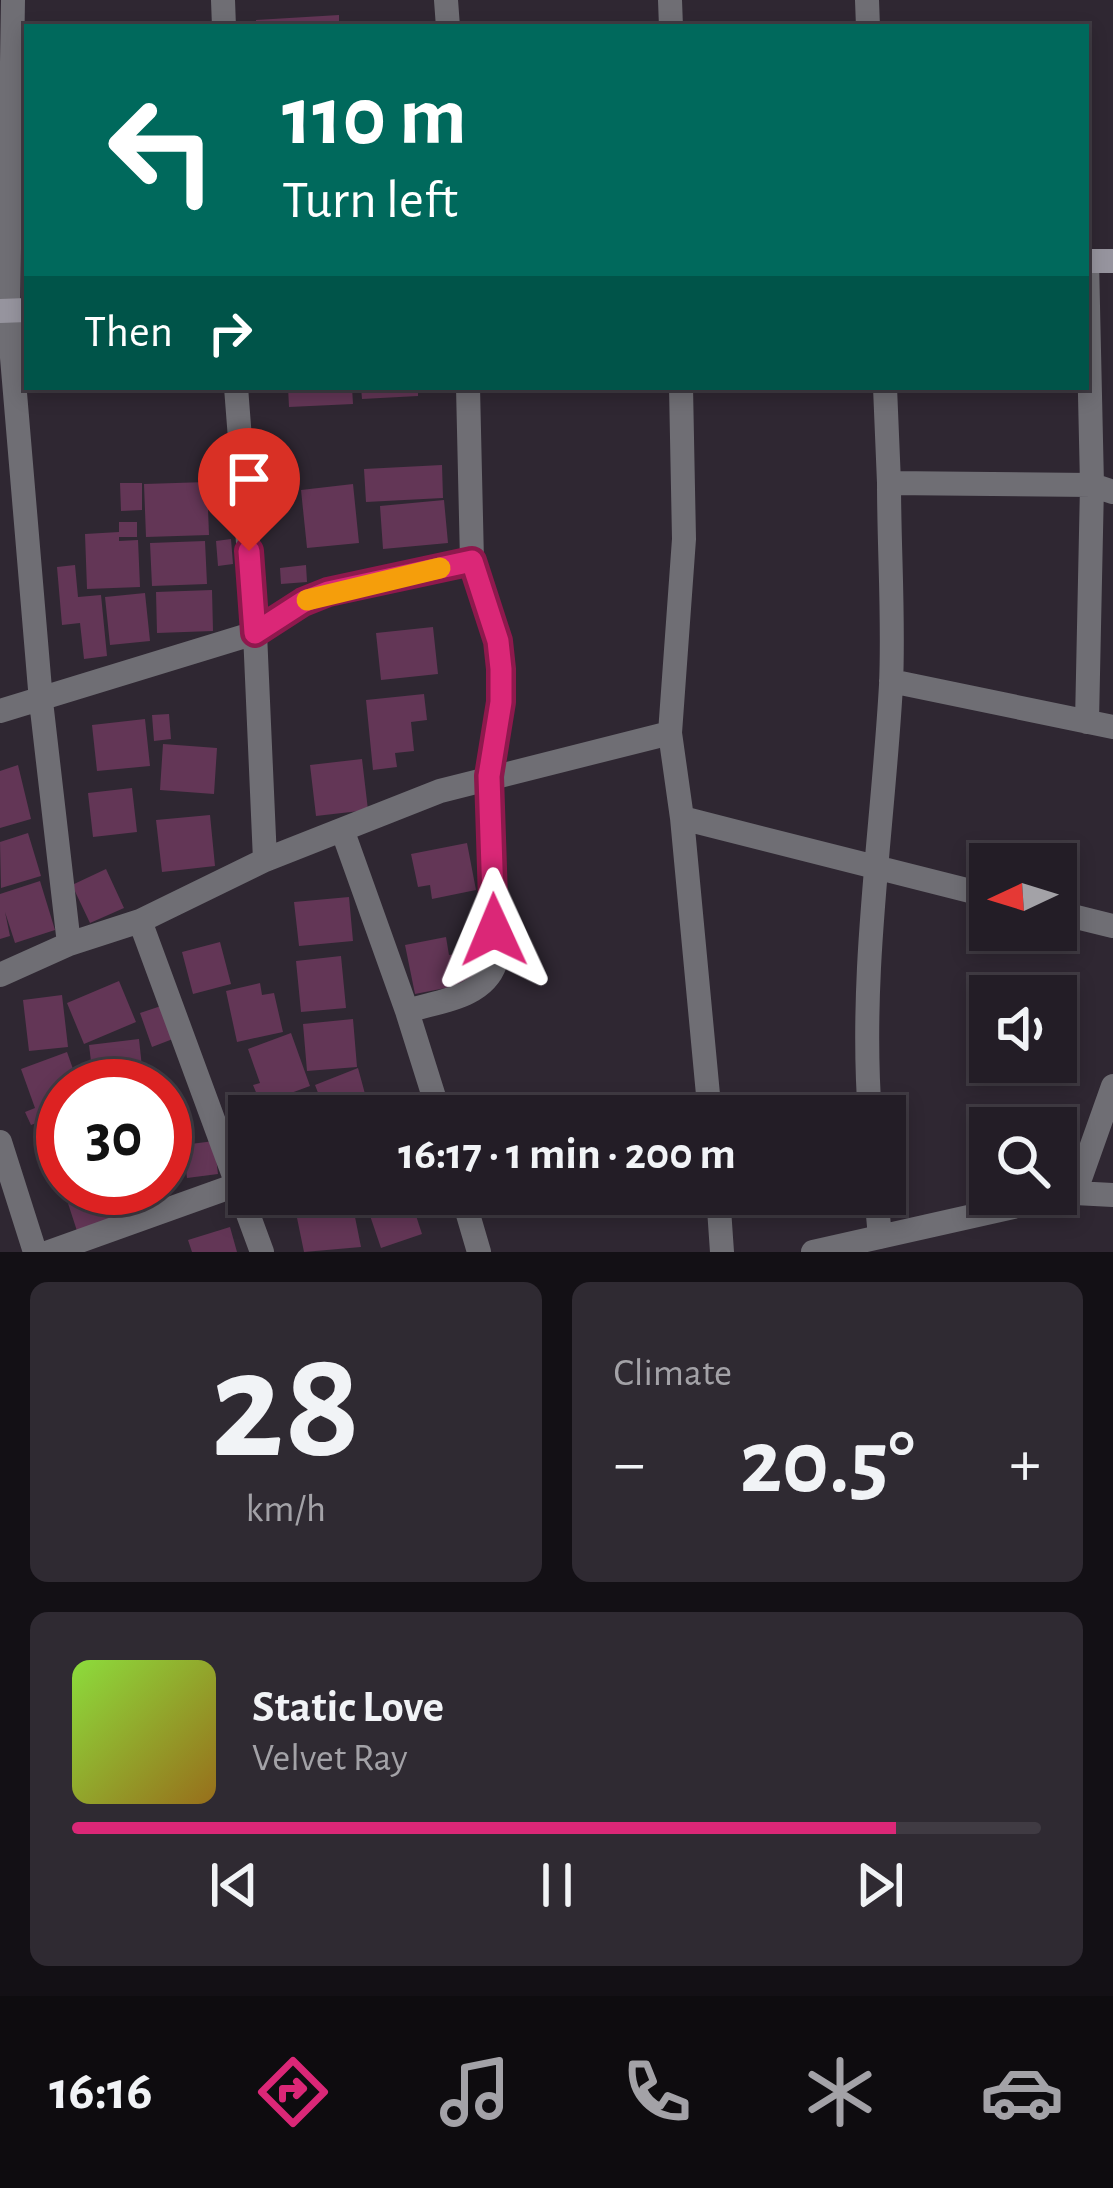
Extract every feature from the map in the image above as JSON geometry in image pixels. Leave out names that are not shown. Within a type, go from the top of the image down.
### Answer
[{"type":"street","points":[[13,0],[12,310],[41,701],[69,944]]},
{"type":"street","points":[[1088,722],[1102,489],[1089,304]]},
{"type":"street","points":[[236,390],[255,633],[265,860]]},
{"type":"street","points":[[407,1010],[477,990],[490,980],[495,964],[489,776],[501,669],[498,641],[472,561],[468,390]]},
{"type":"street","points":[[681,390],[684,538],[670,733],[708,1095]]},
{"type":"street","points":[[869,1095],[865,1037],[891,681],[885,390]]},
{"type":"street","points":[[889,483],[1102,489]]},
{"type":"street","points":[[0,711],[255,633],[328,592],[472,561]]},
{"type":"street","points":[[891,681],[1113,728]]},
{"type":"street","points":[[0,975],[69,944],[140,921],[265,860],[440,791],[670,733]]},
{"type":"street","points":[[682,818],[969,891]]},
{"type":"street","points":[[343,832],[433,1095]]},
{"type":"street","points":[[1077,917],[1113,926]]},
{"type":"street","points":[[140,921],[228,1155]]},
{"type":"street","points":[[1077,1190],[1113,1086]]},
{"type":"street","points":[[0,1142],[35,1252]]},
{"type":"street","points":[[49,1252],[228,1188]]},
{"type":"street","points":[[1077,1193],[1113,1195]]},
{"type":"street","points":[[249,1215],[262,1252]]},
{"type":"street","points":[[468,1215],[479,1252]]},
{"type":"street","points":[[719,1215],[722,1252]]},
{"type":"street","points":[[878,1215],[880,1238]]},
{"type":"street","points":[[813,1252],[974,1215]]},
{"type":"street","points":[[926,1252],[928,1225]]},
{"type":"building","points":[[339,15],[339,24],[256,24],[256,20]]},
{"type":"building","points":[[288,390],[352,390],[353,404],[289,407]]},
{"type":"building","points":[[361,390],[418,390],[418,396],[362,399]]},
{"type":"building","points":[[442,465],[443,498],[366,502],[364,469]]},
{"type":"building","points":[[207,482],[209,535],[146,537],[144,484]]},
{"type":"building","points":[[120,483],[142,483],[142,510],[121,511]]},
{"type":"building","points":[[353,484],[359,543],[307,548],[301,490]]},
{"type":"building","points":[[444,500],[448,543],[383,549],[380,506]]},
{"type":"building","points":[[119,522],[137,522],[137,537],[119,537],[119,541],[138,540],[140,587],[87,589],[85,534],[119,532]]},
{"type":"building","points":[[231,539],[233,564],[218,566],[216,541]]},
{"type":"building","points":[[205,541],[207,584],[152,586],[150,543]]},
{"type":"building","points":[[75,565],[78,597],[101,595],[107,656],[84,659],[80,623],[62,625],[57,567]]},
{"type":"building","points":[[306,565],[307,582],[281,584],[280,568]]},
{"type":"building","points":[[212,590],[213,631],[157,633],[156,592]]},
{"type":"building","points":[[145,593],[150,641],[110,645],[105,597]]},
{"type":"building","points":[[433,627],[438,674],[381,680],[376,633]]},
{"type":"building","points":[[424,694],[427,720],[411,722],[414,751],[395,753],[397,767],[373,770],[366,700]]},
{"type":"building","points":[[169,714],[171,739],[154,741],[152,715]]},
{"type":"building","points":[[145,719],[150,766],[97,771],[92,725]]},
{"type":"building","points":[[163,744],[217,748],[214,794],[160,790]]},
{"type":"building","points":[[362,759],[368,810],[316,816],[310,765]]},
{"type":"building","points":[[18,765],[31,819],[0,828],[0,771]]},
{"type":"building","points":[[132,788],[137,832],[93,837],[88,793]]},
{"type":"building","points":[[210,815],[215,866],[162,872],[156,820]]},
{"type":"building","points":[[28,833],[41,876],[1,888],[0,842]]},
{"type":"building","points":[[467,843],[476,890],[432,899],[430,885],[418,887],[411,854]]},
{"type":"building","points":[[106,869],[124,908],[90,923],[72,885]]},
{"type":"building","points":[[40,881],[55,930],[15,943],[5,912],[10,936],[0,939],[0,894]]},
{"type":"building","points":[[349,897],[353,941],[299,946],[294,902]]},
{"type":"building","points":[[446,937],[449,955],[475,950],[481,981],[415,994],[405,945]]},
{"type":"building","points":[[220,942],[231,984],[193,994],[182,952]]},
{"type":"building","points":[[341,956],[346,1008],[301,1012],[296,961]]},
{"type":"building","points":[[119,981],[136,1022],[84,1044],[67,1003]]},
{"type":"building","points":[[260,983],[262,995],[274,993],[283,1032],[237,1042],[226,991]]},
{"type":"building","points":[[62,995],[68,1047],[29,1051],[23,1000]]},
{"type":"building","points":[[167,1004],[178,1037],[152,1047],[140,1013]]},
{"type":"building","points":[[353,1019],[357,1067],[307,1071],[303,1024]]},
{"type":"building","points":[[291,1033],[310,1086],[286,1095],[257,1095],[253,1085],[260,1083],[248,1049]]},
{"type":"building","points":[[139,1039],[141,1059],[91,1059],[89,1045]]},
{"type":"building","points":[[36,1063],[36,1123],[31,1125],[25,1112],[35,1108],[21,1069]]},
{"type":"building","points":[[358,1068],[365,1095],[319,1095],[315,1085]]},
{"type":"building","points":[[214,1141],[218,1174],[192,1177],[192,1144]]},
{"type":"building","points":[[72,1215],[133,1215],[133,1216],[78,1234]]},
{"type":"building","points":[[296,1215],[355,1215],[361,1247],[304,1252]]},
{"type":"building","points":[[370,1215],[416,1215],[422,1234],[381,1248]]},
{"type":"building","points":[[230,1227],[237,1252],[192,1252],[188,1240]]},
{"type":"slow traffic","points":[[307,600],[440,568]]},
{"type":"route","points":[[249,551],[255,633],[328,592],[472,561],[498,641],[501,669],[501,702],[489,776],[494,930]]}]
